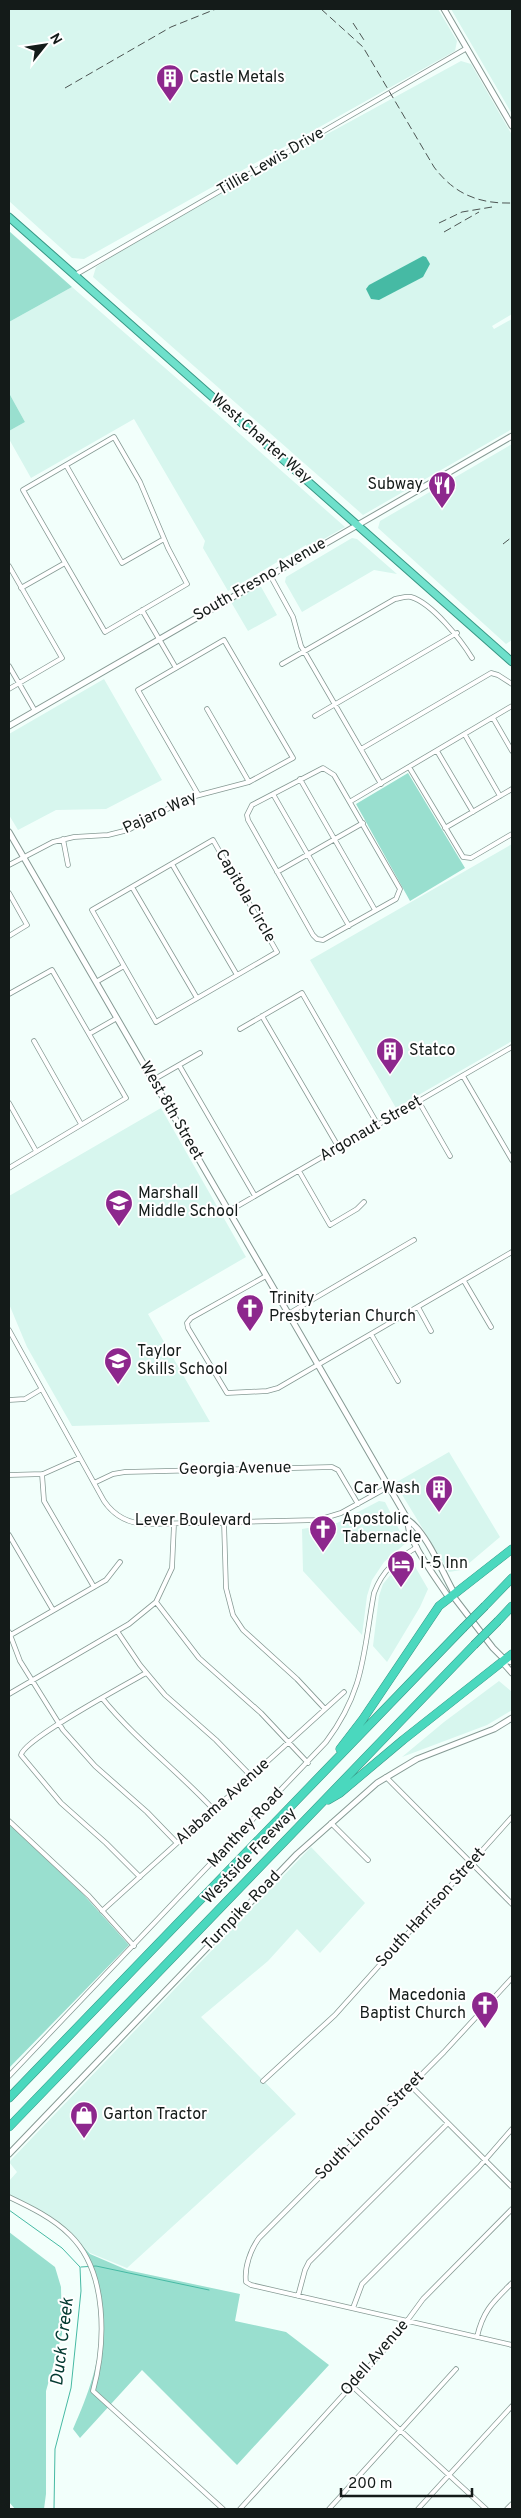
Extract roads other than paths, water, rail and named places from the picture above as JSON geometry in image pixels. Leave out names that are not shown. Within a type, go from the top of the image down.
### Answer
[{"type":"highway","name":"West Charter Way","points":[[9,217],[512,662]]},
{"type":"highway","points":[[305,1791],[364,1719],[435,1610],[512,1549]]},
{"type":"highway","name":"Westside Freeway","points":[[9,2098],[512,1578]]},
{"type":"highway","name":"Westside Freeway","points":[[9,2127],[512,1606]]},
{"type":"highway","points":[[317,1806],[340,1793],[403,1740],[509,1661],[512,1654]]},
{"type":"street","points":[[444,9],[512,126]]},
{"type":"street","name":"Tillie Lewis Drive","points":[[75,275],[466,48]]},
{"type":"street","name":"South Fresno Avenue","points":[[9,726],[512,436]]},
{"type":"street","points":[[114,437],[140,482],[164,538],[187,584],[105,632],[23,490],[66,465],[114,437]]},
{"type":"street","points":[[66,465],[122,563],[164,538]]},
{"type":"street","points":[[21,588],[65,563]]},
{"type":"street","points":[[9,566],[62,658],[9,688]]},
{"type":"street","points":[[270,575],[292,617],[304,651],[381,784]]},
{"type":"street","points":[[282,664],[396,599],[406,597],[420,601],[457,634],[472,658]]},
{"type":"street","points":[[142,610],[176,668],[138,690],[198,794]]},
{"type":"street","points":[[315,716],[457,634]]},
{"type":"street","name":"Pajaro Way","points":[[9,864],[42,846],[63,839],[108,835],[128,830],[179,802],[198,794],[249,782],[293,758],[224,640],[176,668]]},
{"type":"street","points":[[9,666],[35,711]]},
{"type":"street","points":[[362,749],[491,673],[512,684]]},
{"type":"street","points":[[350,801],[512,706]]},
{"type":"street","points":[[207,709],[249,782]]},
{"type":"street","points":[[493,718],[512,749]]},
{"type":"street","points":[[465,735],[500,796]]},
{"type":"street","points":[[437,750],[473,812]]},
{"type":"street","points":[[409,767],[465,858],[471,858],[512,834]]},
{"type":"street","points":[[319,769],[329,770],[350,801],[400,889],[396,899],[330,938],[317,939],[248,820],[249,810],[252,805],[300,779],[319,769]]},
{"type":"street","points":[[300,779],[376,910]]},
{"type":"street","points":[[445,828],[512,788]]},
{"type":"street","points":[[273,794],[349,926]]},
{"type":"street","points":[[277,872],[363,823]]},
{"type":"street","name":"West 8th Street","points":[[9,832],[388,1487],[408,1520],[418,1530],[453,1590],[453,1596],[488,1642],[509,1661],[505,1665],[512,1673]]},
{"type":"street","points":[[63,839],[68,866]]},
{"type":"street","name":"Capitola Circle","points":[[213,840],[277,952],[156,1022],[92,910],[172,864],[213,840]]},
{"type":"street","points":[[172,864],[237,975]]},
{"type":"street","points":[[132,887],[197,998]]},
{"type":"street","points":[[9,893],[27,925],[9,936]]},
{"type":"street","points":[[96,982],[124,966]]},
{"type":"street","points":[[9,994],[52,970],[126,1098],[9,1168]]},
{"type":"street","points":[[240,1029],[302,993],[378,1125]]},
{"type":"street","points":[[262,1016],[339,1148]]},
{"type":"street","points":[[89,1034],[117,1018]]},
{"type":"street","points":[[34,1042],[81,1124]]},
{"type":"street","name":"Argonaut Street","points":[[229,1211],[512,1047]]},
{"type":"street","points":[[153,1080],[200,1053]]},
{"type":"street","points":[[179,1065],[255,1196]]},
{"type":"street","points":[[463,1076],[512,1160]]},
{"type":"street","points":[[418,1102],[450,1156]]},
{"type":"street","points":[[9,1103],[36,1151]]},
{"type":"street","points":[[298,1171],[330,1225],[357,1209],[364,1202]]},
{"type":"street","points":[[288,1314],[414,1240]]},
{"type":"street","points":[[266,1276],[191,1318],[188,1323],[188,1328],[223,1389],[230,1393],[272,1390],[512,1252]]},
{"type":"street","points":[[464,1280],[491,1327]]},
{"type":"street","points":[[418,1307],[431,1331]]},
{"type":"street","name":"Lever Boulevard","points":[[9,1330],[40,1390],[108,1507],[125,1520],[140,1524],[318,1520],[341,1513],[388,1487]]},
{"type":"street","points":[[371,1334],[398,1381]]},
{"type":"street","points":[[9,1400],[25,1399],[40,1390]]},
{"type":"street","points":[[9,1475],[42,1474],[79,1458]]},
{"type":"street","name":"Georgia Avenue","points":[[94,1483],[113,1474],[125,1472],[332,1467],[338,1470],[358,1504]]},
{"type":"street","points":[[42,1474],[44,1500],[94,1587]]},
{"type":"street","name":"West 8th Street","points":[[408,1520],[407,1528],[418,1547],[447,1595],[453,1596]]},
{"type":"street","points":[[224,1522],[226,1588],[233,1615],[243,1630],[325,1708]]},
{"type":"street","points":[[9,1694],[117,1631],[139,1617],[156,1602],[172,1568],[174,1524]]},
{"type":"street","points":[[418,1530],[418,1547],[434,1558]]},
{"type":"street","points":[[9,1535],[53,1610]]},
{"type":"street","name":"Manthey Road","points":[[9,2076],[308,1763],[339,1725],[354,1696],[364,1664],[372,1605],[378,1582],[393,1562],[418,1547]]},
{"type":"street","points":[[120,1562],[108,1578],[9,1634],[18,1658],[59,1724],[95,1766],[147,1812],[177,1843]]},
{"type":"street","points":[[156,1602],[199,1658],[261,1713],[308,1763]]},
{"type":"street","points":[[117,1631],[146,1673],[165,1695],[216,1740],[252,1776]]},
{"type":"street","points":[[140,1877],[119,1855],[61,1803],[27,1765],[22,1754],[29,1745],[59,1724],[146,1673]]},
{"type":"street","name":"Alabama Avenue","points":[[102,1911],[344,1692]]},
{"type":"street","points":[[102,1698],[130,1730],[174,1769],[214,1810]]},
{"type":"street","name":"Turnpike Road","points":[[9,2154],[291,1861],[331,1823],[386,1777],[417,1758],[494,1729],[512,1718]]},
{"type":"street","points":[[386,1777],[512,1904]]},
{"type":"street","name":"South Harrison Street","points":[[263,2081],[335,2015],[512,1817]]},
{"type":"street","points":[[9,1821],[102,1911],[134,1946]]},
{"type":"street","points":[[331,1823],[368,1860]]},
{"type":"street","name":"South Lincoln Street","points":[[298,2296],[251,2285],[246,2282],[250,2254],[259,2238],[411,2086],[512,1978]]},
{"type":"street","points":[[411,2086],[512,2187]]},
{"type":"street","points":[[448,2123],[309,2262],[298,2296],[512,2345]]},
{"type":"street","points":[[353,2308],[362,2284],[485,2160],[512,2129]]},
{"type":"street","points":[[9,2197],[36,2210],[66,2231],[88,2261],[101,2303],[102,2318],[93,2391],[223,2509]]},
{"type":"street","name":"Odell Avenue","points":[[240,2509],[352,2386],[408,2321],[422,2299],[512,2209]]},
{"type":"street","points":[[477,2337],[481,2319],[486,2309],[512,2283]]},
{"type":"street","points":[[329,2509],[456,2369]]},
{"type":"street","points":[[352,2386],[486,2509]]},
{"type":"street","points":[[418,2509],[512,2406]]},
{"type":"street","points":[[507,2509],[512,2504]]},
{"type":"waterway","name":"Duck Creek","points":[[9,2210],[62,2248],[80,2267],[81,2291],[71,2388],[55,2449],[54,2509]]},
{"type":"waterway","points":[[81,2267],[96,2266],[209,2290]]},
{"type":"railway","points":[[65,88],[171,27],[216,9]]},
{"type":"railway","points":[[321,9],[363,47],[434,167],[442,176],[459,191],[468,196],[489,202],[512,203]]},
{"type":"railway","points":[[353,23],[364,40]]},
{"type":"railway","points":[[439,223],[462,212],[492,207]]},
{"type":"railway","points":[[444,232],[479,212]]},
{"type":"railway","points":[[503,544],[512,537]]},
{"type":"place","name":"Castle Metals","points":[[170,102]]},
{"type":"place","name":"Subway","points":[[442,509]]},
{"type":"place","name":"Statco","points":[[390,1075]]},
{"type":"place","name":"Marshall Middle School","points":[[119,1227]]},
{"type":"place","name":"Trinity Presbyterian Church","points":[[250,1332]]},
{"type":"place","name":"Taylor Skills School","points":[[118,1385]]},
{"type":"place","name":"Car Wash","points":[[439,1513]]},
{"type":"place","name":"Apostolic Tabernacle","points":[[323,1553]]},
{"type":"place","name":"I-5 Inn","points":[[401,1588]]},
{"type":"place","name":"Macedonia Baptist Church","points":[[485,2029]]},
{"type":"place","name":"Garton Tractor","points":[[84,2139]]}]
